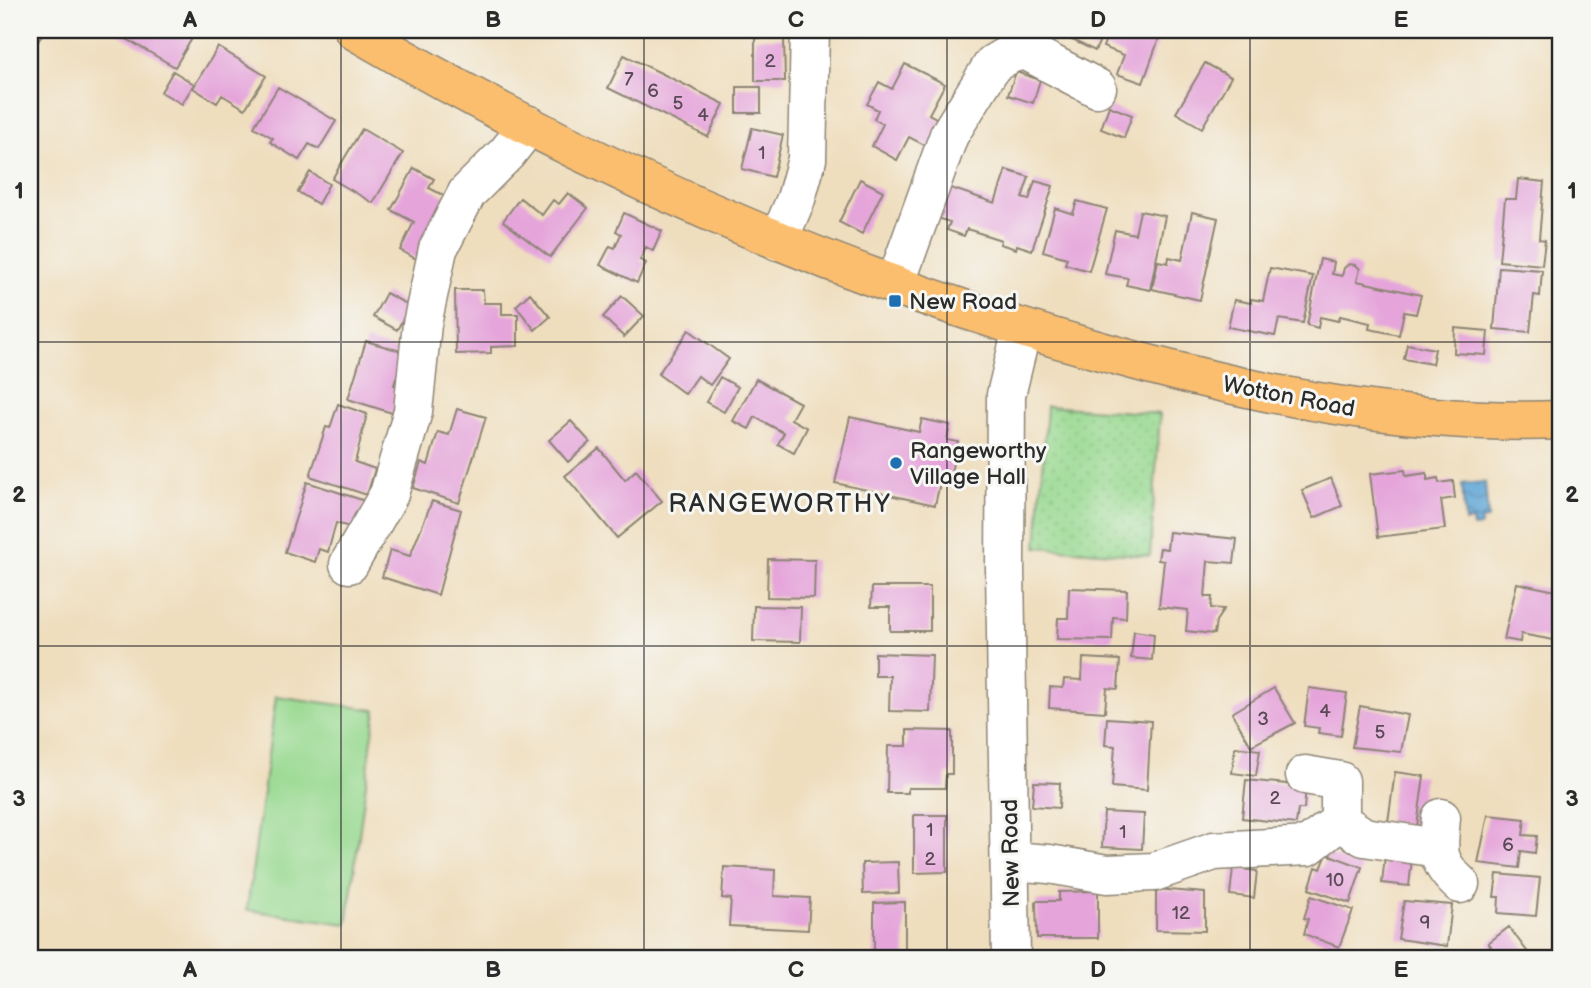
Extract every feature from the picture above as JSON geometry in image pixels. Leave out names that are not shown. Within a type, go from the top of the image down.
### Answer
[{"type":"main road","name":"Wotton Road","points":[[354,30],[437,79],[633,177],[778,241],[1022,329],[1251,390],[1367,411],[1500,422],[1561,420]]},
{"type":"street","points":[[778,241],[796,199],[807,159],[810,30]]},
{"type":"street","points":[[895,285],[949,135],[993,64],[1010,54],[1025,50],[1097,88]]},
{"type":"street","points":[[349,564],[389,494],[413,411],[422,324],[438,249],[467,192],[507,153],[528,125]]},
{"type":"street","name":"New Road","points":[[1011,958],[1005,567],[1006,395],[1022,329]]},
{"type":"street","points":[[1322,778],[1352,829]]},
{"type":"street","points":[[1011,862],[1049,863],[1107,874],[1154,872],[1214,852],[1308,846],[1352,829],[1440,833],[1442,867],[1460,884]]},
{"type":"green space","points":[[1047,406],[1160,414],[1150,556],[1037,547]]},
{"type":"green space","points":[[276,696],[376,710],[347,924],[247,910]]},
{"type":"water","points":[[1485,482],[1488,519],[1481,520],[1481,526],[1473,527],[1472,521],[1465,522],[1462,484]]},
{"type":"building","points":[[30,30],[45,31],[30,53]]},
{"type":"building","points":[[111,30],[185,30],[194,35],[175,67]]},
{"type":"building","points":[[1063,30],[1105,30],[1095,51],[1070,39],[1072,34]]},
{"type":"building","points":[[1109,30],[1162,30],[1143,83],[1117,74],[1124,55],[1103,47]]},
{"type":"building","points":[[755,38],[784,38],[785,81],[755,81]]},
{"type":"building","points":[[218,47],[266,76],[245,109],[222,95],[217,103],[193,88]]},
{"type":"building","points":[[624,55],[724,104],[708,137],[608,88]]},
{"type":"building","points":[[1205,63],[1231,77],[1202,128],[1176,113]]},
{"type":"building","points":[[905,64],[945,84],[929,114],[945,123],[932,149],[909,137],[897,160],[872,146],[883,124],[874,119],[878,110],[867,104],[879,82],[892,89]]},
{"type":"building","points":[[173,71],[194,84],[182,104],[161,92]]},
{"type":"building","points":[[1016,72],[1040,80],[1033,103],[1008,95]]},
{"type":"building","points":[[278,87],[336,121],[319,149],[309,144],[299,160],[270,142],[273,138],[254,127]]},
{"type":"building","points":[[737,87],[761,87],[761,113],[737,113]]},
{"type":"building","points":[[1109,106],[1132,115],[1124,138],[1101,129]]},
{"type":"building","points":[[752,128],[783,135],[773,177],[742,169]]},
{"type":"building","points":[[362,129],[403,153],[373,203],[332,179]]},
{"type":"building","points":[[30,147],[39,153],[30,166]]},
{"type":"building","points":[[414,168],[434,179],[429,188],[451,199],[418,260],[400,250],[414,222],[391,210]]},
{"type":"building","points":[[1006,170],[1029,177],[1022,198],[1029,200],[1035,181],[1053,186],[1032,250],[1017,245],[1016,249],[1000,244],[1001,240],[967,229],[964,236],[947,230],[950,222],[935,217],[945,186],[995,203]]},
{"type":"building","points":[[310,172],[329,184],[318,204],[298,192]]},
{"type":"building","points":[[860,179],[883,191],[862,234],[839,222]]},
{"type":"building","points":[[1518,179],[1544,182],[1539,239],[1545,240],[1542,265],[1499,261],[1505,199],[1516,199]]},
{"type":"building","points":[[568,193],[588,208],[550,257],[503,221],[520,198],[542,215],[553,200],[559,204]]},
{"type":"building","points":[[1077,201],[1107,209],[1089,271],[1065,264],[1067,258],[1043,251],[1055,208],[1073,214]]},
{"type":"building","points":[[1140,211],[1165,216],[1150,290],[1126,285],[1128,278],[1105,274],[1115,230],[1135,234]]},
{"type":"building","points":[[1192,212],[1218,218],[1200,300],[1152,289],[1158,261],[1168,263],[1169,257],[1182,260]]},
{"type":"building","points":[[624,213],[662,231],[653,251],[646,247],[640,260],[646,263],[637,283],[600,265],[610,246],[615,248],[621,234],[616,231]]},
{"type":"building","points":[[1320,259],[1334,262],[1332,274],[1342,276],[1344,268],[1349,264],[1356,265],[1360,269],[1357,281],[1421,295],[1416,314],[1404,312],[1399,335],[1369,329],[1370,323],[1340,316],[1338,321],[1320,317],[1318,328],[1307,325]]},
{"type":"building","points":[[1499,267],[1542,270],[1540,296],[1534,295],[1530,332],[1494,329]]},
{"type":"building","points":[[1270,268],[1313,276],[1303,323],[1279,319],[1275,336],[1228,327],[1234,300],[1251,303],[1251,299],[1263,301]]},
{"type":"building","points":[[455,290],[483,290],[484,303],[502,303],[502,314],[518,314],[518,346],[491,347],[491,353],[456,354]]},
{"type":"building","points":[[386,293],[410,306],[397,330],[373,317]]},
{"type":"building","points":[[530,293],[550,317],[535,330],[516,306]]},
{"type":"building","points":[[622,296],[644,316],[624,337],[603,317]]},
{"type":"building","points":[[1455,328],[1488,331],[1486,355],[1454,353]]},
{"type":"building","points":[[689,330],[729,359],[710,385],[698,376],[685,394],[658,374]]},
{"type":"building","points":[[366,341],[404,352],[394,385],[401,387],[392,413],[348,399]]},
{"type":"building","points":[[1407,344],[1435,349],[1432,364],[1404,359]]},
{"type":"building","points":[[720,377],[738,387],[724,412],[706,402]]},
{"type":"building","points":[[756,379],[800,403],[791,419],[807,428],[794,453],[778,444],[784,433],[755,417],[749,429],[733,421]]},
{"type":"building","points":[[338,404],[367,414],[355,462],[375,469],[367,495],[310,476],[326,427],[330,428]]},
{"type":"building","points":[[457,409],[486,417],[459,503],[413,488],[421,462],[428,465],[438,432],[449,435]]},
{"type":"building","name":"Rangeworthy Village Hall","points":[[850,417],[919,432],[922,419],[950,425],[947,440],[958,442],[948,485],[940,483],[935,505],[835,483]]},
{"type":"building","points":[[571,421],[590,442],[568,462],[549,440]]},
{"type":"building","points":[[599,448],[625,480],[636,470],[662,501],[617,538],[565,476]]},
{"type":"building","points":[[1405,470],[1406,476],[1427,473],[1427,480],[1438,478],[1439,483],[1453,481],[1455,498],[1441,500],[1445,529],[1378,537],[1370,474]]},
{"type":"building","points":[[1331,478],[1342,506],[1314,518],[1302,490]]},
{"type":"building","points":[[307,482],[365,501],[356,529],[336,523],[328,552],[319,549],[315,562],[285,552]]},
{"type":"building","points":[[432,501],[461,510],[438,595],[382,577],[390,550],[410,556]]},
{"type":"building","points":[[1169,532],[1237,539],[1234,563],[1208,561],[1205,597],[1212,597],[1211,608],[1224,609],[1216,621],[1214,634],[1186,631],[1188,610],[1159,607],[1164,561],[1158,560],[1160,548],[1167,549]]},
{"type":"building","points":[[768,559],[815,560],[814,598],[767,597]]},
{"type":"building","points":[[1517,583],[1561,592],[1559,641],[1521,634],[1520,642],[1504,639]]},
{"type":"building","points":[[872,587],[930,587],[930,631],[890,631],[890,607],[871,607]]},
{"type":"building","points":[[1069,588],[1127,590],[1126,618],[1113,617],[1112,640],[1057,639],[1058,618],[1068,618]]},
{"type":"building","points":[[754,606],[801,607],[800,642],[753,641]]},
{"type":"building","points":[[1134,631],[1154,634],[1152,660],[1131,658]]},
{"type":"building","points":[[875,653],[932,655],[930,712],[889,711],[890,676],[875,676]]},
{"type":"building","points":[[1083,658],[1120,660],[1118,689],[1107,688],[1105,712],[1049,708],[1050,687],[1063,688],[1064,679],[1082,680]]},
{"type":"building","points":[[1274,688],[1295,723],[1251,746],[1232,713]]},
{"type":"building","points":[[1309,688],[1347,693],[1341,736],[1318,733],[1319,728],[1304,726]]},
{"type":"building","points":[[1360,706],[1408,715],[1401,752],[1352,747]]},
{"type":"building","points":[[1107,718],[1151,721],[1147,790],[1112,787],[1115,746],[1105,745]]},
{"type":"building","points":[[907,730],[952,731],[952,774],[946,774],[945,788],[908,788],[908,793],[887,793],[888,746],[907,746]]},
{"type":"building","points":[[1235,747],[1260,750],[1256,776],[1232,773]]},
{"type":"building","points":[[1395,772],[1424,776],[1417,826],[1388,822]]},
{"type":"building","points":[[1246,780],[1306,786],[1304,809],[1298,809],[1296,824],[1242,818]]},
{"type":"building","points":[[1034,782],[1060,783],[1059,808],[1032,806]]},
{"type":"building","points":[[1104,812],[1144,814],[1142,849],[1102,847]]},
{"type":"building","points":[[914,815],[947,815],[947,872],[914,873]]},
{"type":"building","points":[[1488,815],[1525,819],[1523,835],[1537,836],[1535,853],[1521,851],[1519,868],[1478,863]]},
{"type":"building","points":[[1327,854],[1362,867],[1350,903],[1309,889],[1316,867],[1321,869]]},
{"type":"building","points":[[1385,856],[1412,859],[1409,886],[1382,883]]},
{"type":"building","points":[[898,862],[899,893],[863,894],[862,863]]},
{"type":"building","points":[[724,867],[775,870],[774,896],[810,898],[808,930],[729,926],[731,899],[722,898]]},
{"type":"building","points":[[1233,868],[1257,871],[1254,898],[1230,895]]},
{"type":"building","points":[[1497,874],[1540,878],[1536,916],[1498,913],[1499,897],[1494,897]]},
{"type":"building","points":[[1156,889],[1205,893],[1205,931],[1156,930]]},
{"type":"building","points":[[1098,891],[1098,938],[1037,938],[1036,901],[1059,901],[1059,892]]},
{"type":"building","points":[[1311,896],[1353,910],[1339,947],[1304,934],[1308,919],[1304,918]]},
{"type":"building","points":[[1404,901],[1452,905],[1447,946],[1398,939]]},
{"type":"building","points":[[905,902],[905,958],[874,958],[874,903]]},
{"type":"building","points":[[1509,927],[1532,958],[1475,958],[1491,946],[1488,943]]},
{"type":"place","name":"New Road","points":[[895,301]]},
{"type":"place","name":"Rangeworthy Village Hall","points":[[896,463]]},
{"type":"district","name":"RANGEWORTHY","points":[[780,503]]}]
